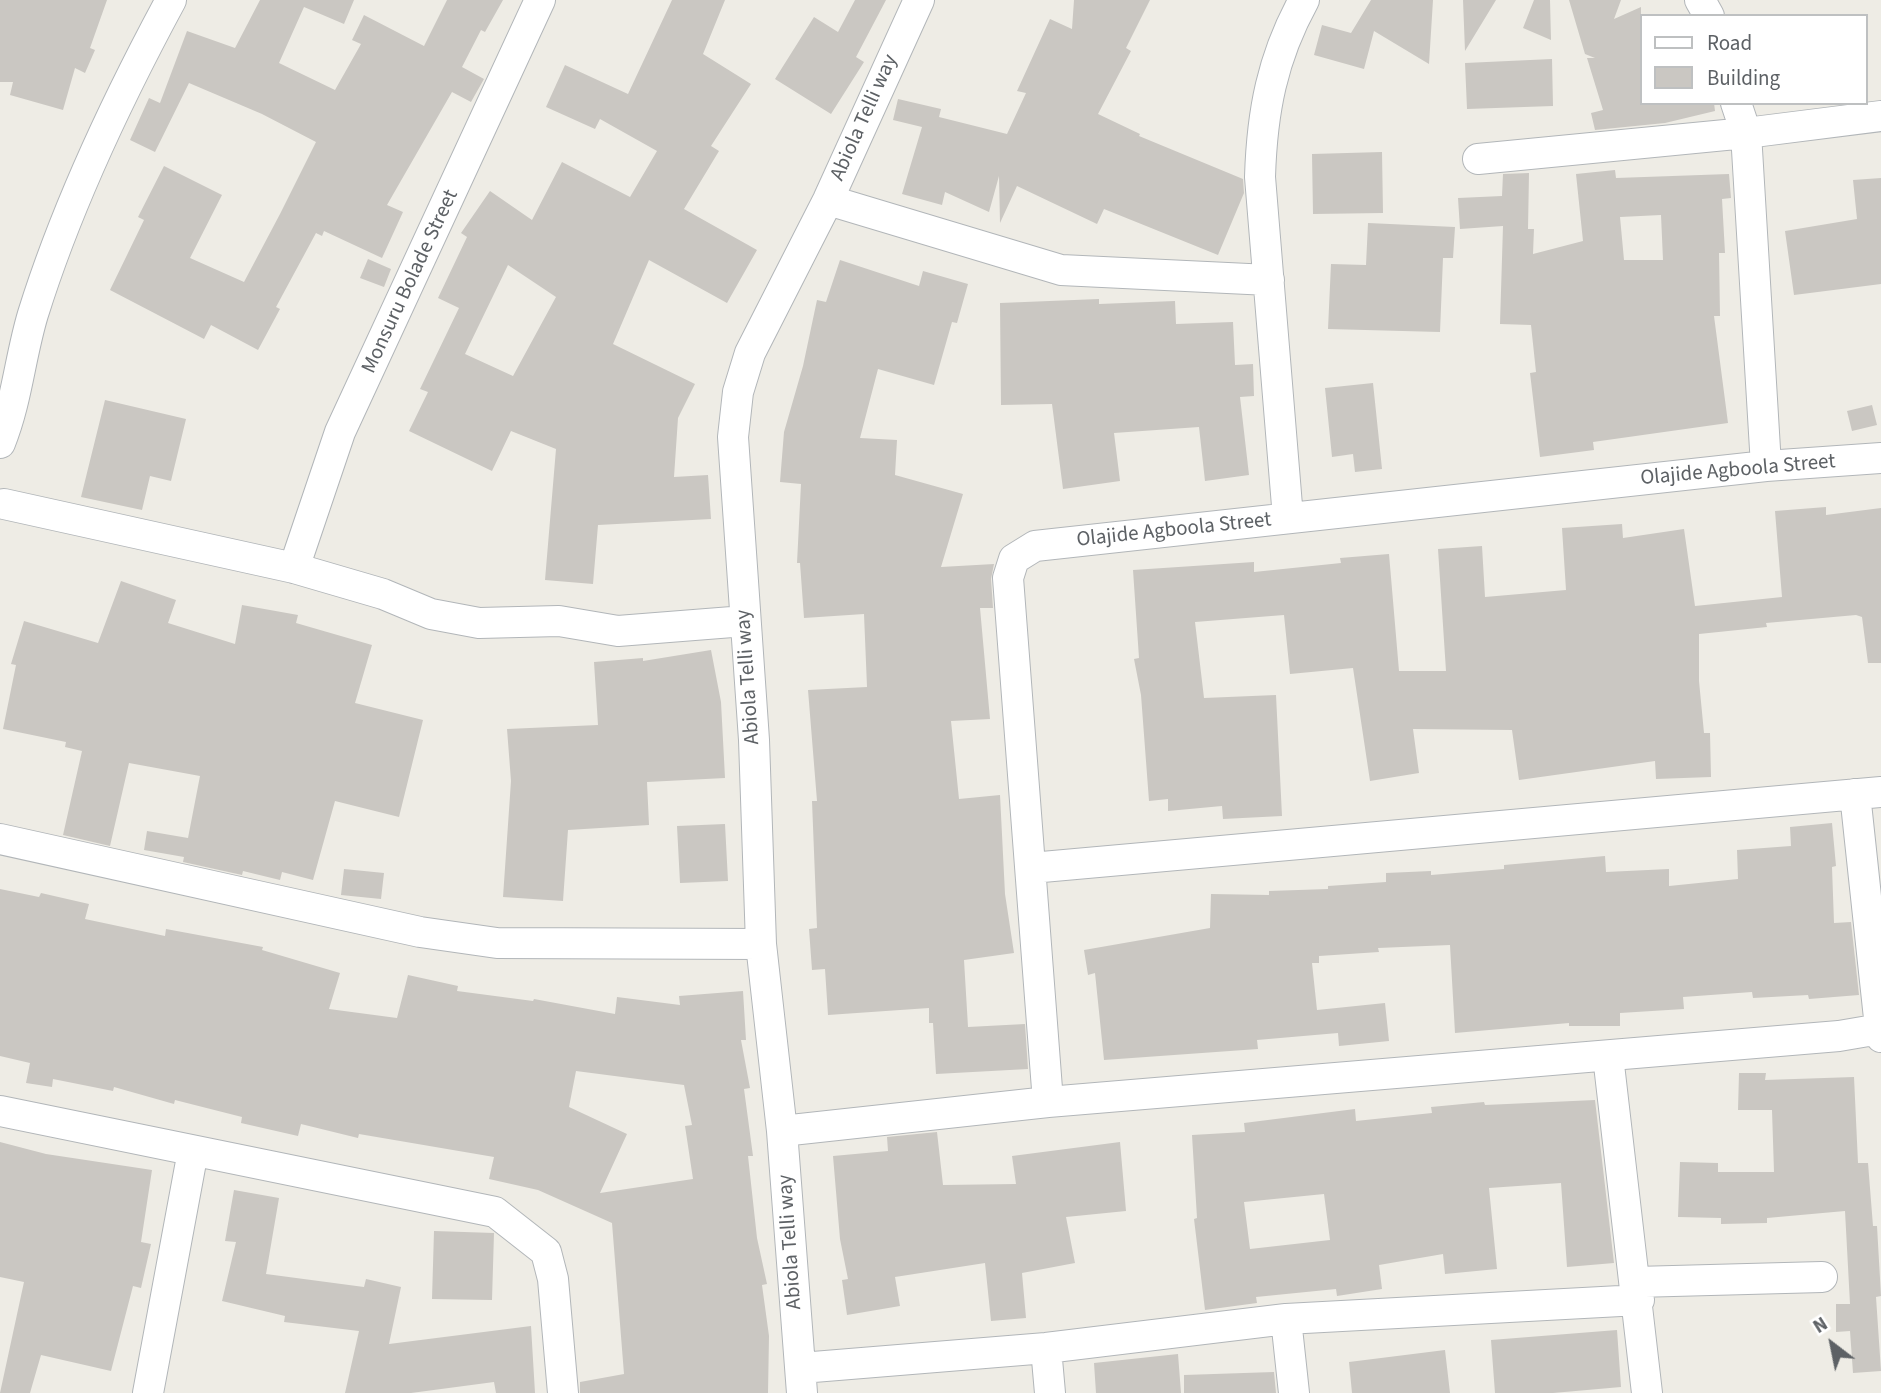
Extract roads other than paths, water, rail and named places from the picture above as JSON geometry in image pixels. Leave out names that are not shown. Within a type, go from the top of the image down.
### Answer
[{"type":"street","points":[[0,443],[10,417],[33,314],[94,150],[171,0]]},
{"type":"street","name":"Monsuru Bolade Street","points":[[294,568],[340,432],[540,0]]},
{"type":"street","name":"Abiola Telli way","points":[[801,1381],[782,1131],[761,944],[754,740],[733,437],[738,391],[750,353],[828,200],[919,0]]},
{"type":"street","points":[[1288,518],[1260,177],[1262,123],[1274,68],[1304,0]]},
{"type":"street","points":[[1737,105],[1746,133],[1766,466]]},
{"type":"street","points":[[1478,159],[1746,133],[1881,116]]},
{"type":"street","points":[[828,200],[1061,270],[1269,281]]},
{"type":"street","name":"Olajide Agboola Street","points":[[1048,1102],[1008,578],[1014,559],[1035,546],[1766,466],[1881,458]]},
{"type":"street","points":[[1,506],[294,568],[383,594],[431,614],[479,624],[559,621],[618,631],[745,621]]},
{"type":"street","points":[[1031,868],[1868,793],[1881,1037]]},
{"type":"street","points":[[0,839],[419,932],[497,943],[761,944]]},
{"type":"street","points":[[782,1131],[1048,1102],[1839,1036],[1880,1029]]},
{"type":"street","points":[[1608,1056],[1638,1291],[1647,1393]]},
{"type":"street","points":[[0,1111],[495,1212],[546,1252],[553,1279],[563,1393]]},
{"type":"street","points":[[148,1393],[192,1151]]},
{"type":"street","points":[[801,1381],[1286,1319],[1822,1277]]},
{"type":"street","points":[[1286,1319],[1294,1393]]},
{"type":"street","points":[[1046,1348],[1050,1393]]}]
